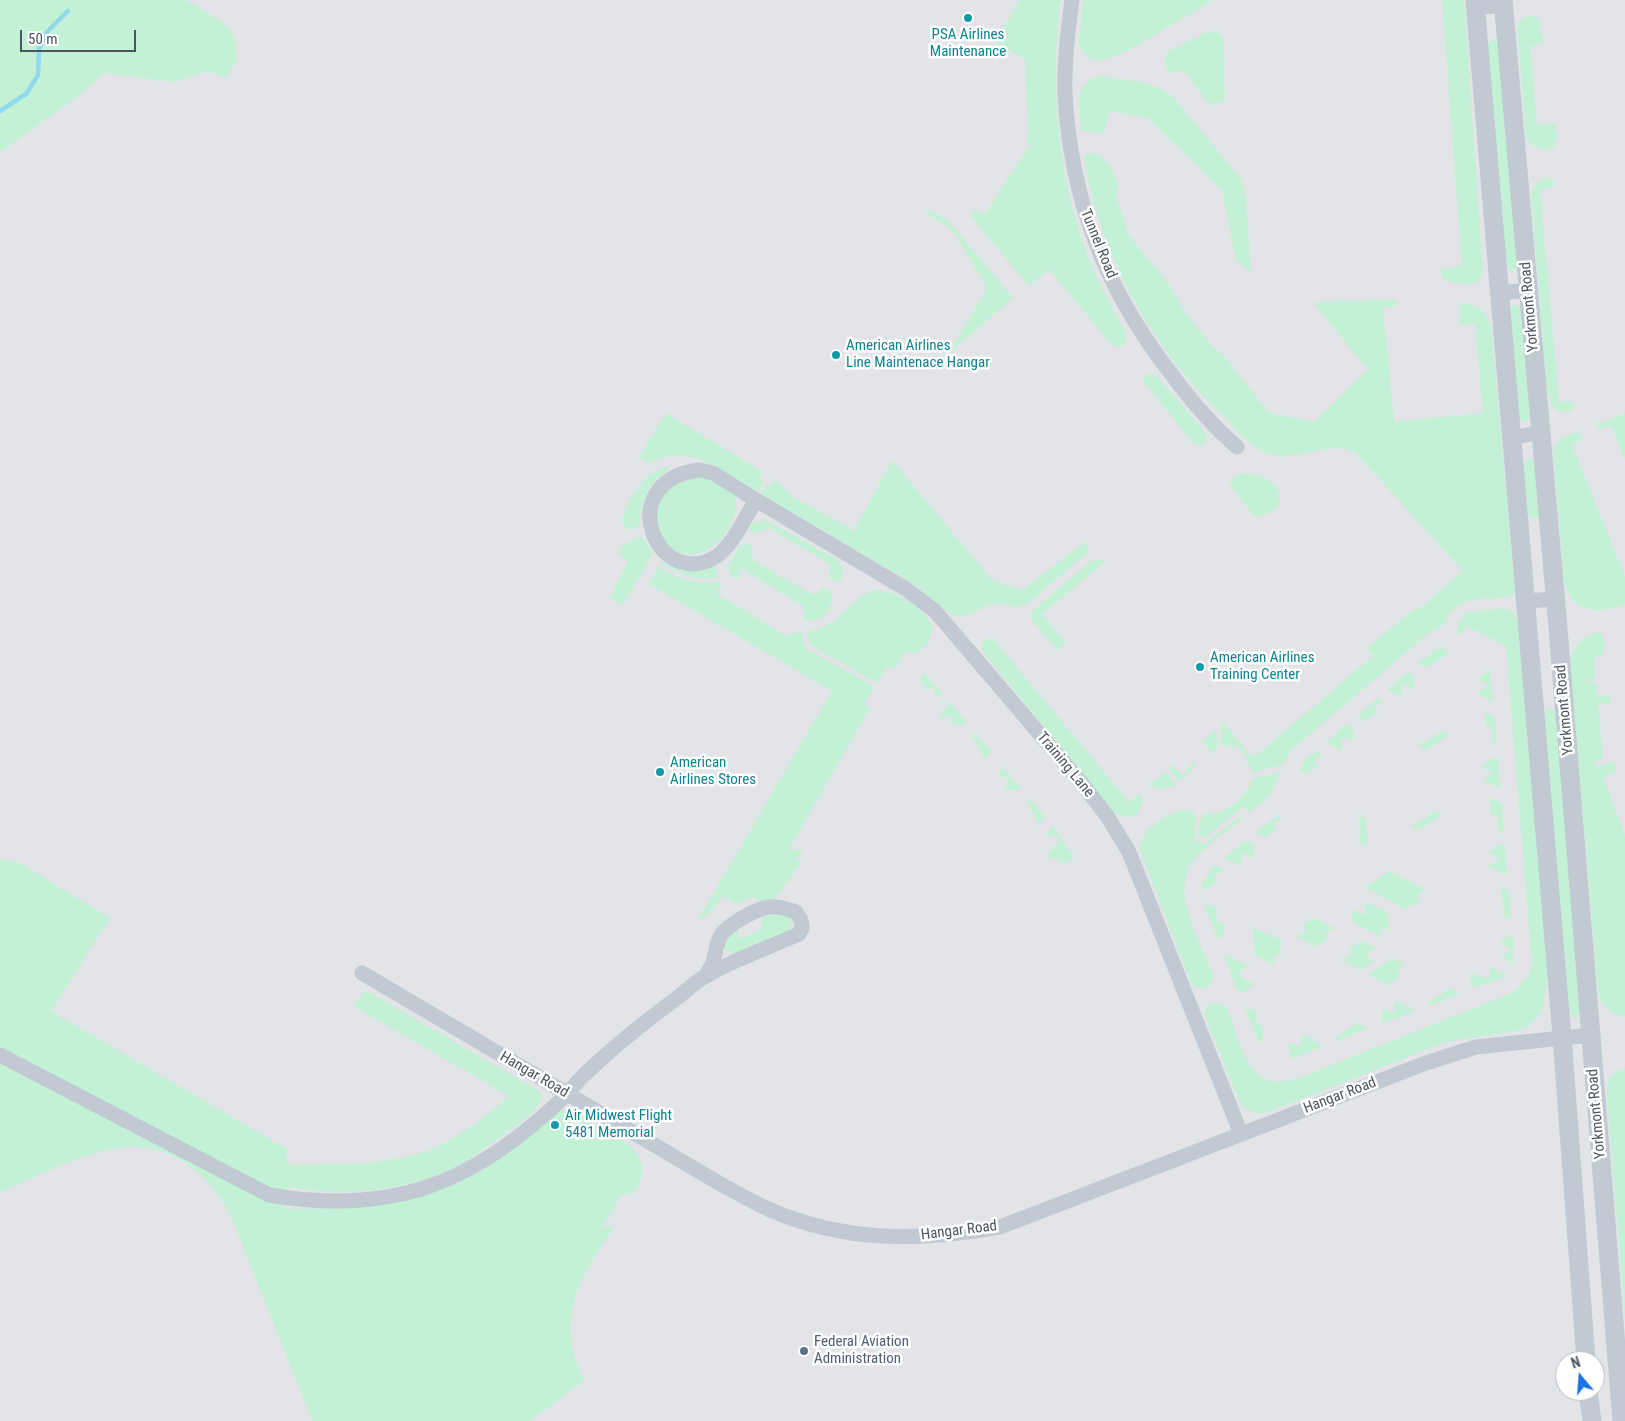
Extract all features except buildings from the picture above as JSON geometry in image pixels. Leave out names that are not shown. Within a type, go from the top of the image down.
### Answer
[{"type":"street","name":"Tunnel Road","points":[[1072,0],[1065,93],[1069,137],[1081,202],[1095,245],[1129,314],[1151,347],[1208,418],[1237,447]]},
{"type":"street","points":[[1475,4],[1504,3]]},
{"type":"street","name":"Yorkmont Road","points":[[1504,3],[1542,432],[1622,1421]]},
{"type":"street","name":"Yorkmont Road","points":[[1475,4],[1562,1036],[1585,1351]]},
{"type":"street","points":[[1500,293],[1528,290]]},
{"type":"street","points":[[1512,438],[1542,432]]},
{"type":"street","name":"Training Lane","points":[[756,500],[727,546],[717,556],[703,562],[686,562],[669,556],[657,545],[651,531],[648,514],[652,500],[660,487],[672,478],[685,472],[699,470],[713,472],[756,500],[906,589],[935,611],[1084,786],[1107,816],[1133,860],[1242,1134]]},
{"type":"street","points":[[1526,601],[1555,599]]},
{"type":"street","points":[[0,1055],[268,1195],[304,1201],[376,1199],[438,1185],[466,1172],[489,1157],[539,1120],[582,1077],[641,1025],[705,976],[714,966],[720,937],[733,923],[767,908],[782,908],[796,912],[801,920],[802,928],[799,934],[705,976]]},
{"type":"street","name":"Hangar Road","points":[[362,973],[724,1186],[768,1209],[810,1224],[854,1234],[894,1237],[938,1237],[1000,1227],[1426,1063],[1476,1047],[1562,1036],[1591,1035]]},
{"type":"street","points":[[1589,1401],[1592,1421]]},
{"type":"shaded area","points":[[0,0],[1625,0],[1625,1421],[0,1421]]},
{"type":"green space","points":[[0,0],[186,0],[228,27],[234,37],[236,62],[226,78],[212,72],[201,73],[173,82],[104,73],[77,97],[0,152]]},
{"type":"green space","points":[[1020,0],[1060,0],[1056,68],[1059,135],[1064,168],[1080,234],[1092,266],[1126,334],[1126,342],[1123,346],[1116,347],[1111,344],[1049,269],[1029,286],[971,216],[974,209],[985,214],[1030,145],[1026,142],[1028,137],[1025,59],[995,42]]},
{"type":"green space","points":[[1083,0],[1213,0],[1128,51],[1101,61],[1091,59],[1084,54],[1079,43]]},
{"type":"green space","points":[[1442,0],[1464,0],[1483,272],[1478,282],[1455,283],[1442,278],[1441,269],[1462,265]]},
{"type":"green space","points":[[1536,16],[1540,21],[1543,43],[1530,47],[1537,125],[1555,123],[1558,138],[1553,149],[1549,150],[1536,148],[1530,143],[1526,135],[1517,27],[1524,18]]},
{"type":"green space","points":[[1216,31],[1222,35],[1224,42],[1225,96],[1222,102],[1210,105],[1184,71],[1170,73],[1165,61],[1167,52],[1207,32]]},
{"type":"green space","points":[[1491,39],[1499,41],[1518,263],[1516,268],[1509,272],[1506,269],[1487,46]]},
{"type":"green space","points":[[1097,76],[1148,84],[1167,92],[1175,99],[1241,179],[1246,198],[1251,272],[1236,261],[1222,190],[1148,118],[1109,111],[1104,133],[1081,131],[1079,99],[1081,92],[1089,81]]},
{"type":"green space","points":[[1088,153],[1094,153],[1102,157],[1114,172],[1118,185],[1116,195],[1128,234],[1170,286],[1185,312],[1212,346],[1227,359],[1269,413],[1314,422],[1368,370],[1313,302],[1395,300],[1398,303],[1395,306],[1383,308],[1394,422],[1483,413],[1475,324],[1460,325],[1460,303],[1471,304],[1480,308],[1491,325],[1515,593],[1510,597],[1477,599],[1459,605],[1451,612],[1442,626],[1429,633],[1290,751],[1282,765],[1252,772],[1245,755],[1239,747],[1221,745],[1221,726],[1224,723],[1253,758],[1373,656],[1367,648],[1415,608],[1418,610],[1463,571],[1357,454],[1345,449],[1334,448],[1288,456],[1262,451],[1242,436],[1199,391],[1153,331],[1117,265],[1103,230],[1092,194],[1084,157]]},
{"type":"green space","points":[[1547,177],[1554,181],[1554,186],[1540,190],[1559,402],[1572,401],[1574,407],[1572,411],[1559,412],[1552,405],[1547,391],[1531,194],[1537,182]]},
{"type":"green space","points":[[929,209],[949,221],[1013,298],[949,353],[987,288],[956,235],[947,226],[926,213]]},
{"type":"green space","points":[[1516,304],[1522,310],[1530,418],[1524,422],[1519,418],[1510,311],[1511,306]]},
{"type":"green space","points":[[1145,375],[1156,376],[1202,428],[1206,436],[1204,446],[1194,444],[1143,381]]},
{"type":"green space","points":[[666,413],[763,472],[759,479],[764,482],[758,492],[718,467],[693,457],[664,458],[648,463],[639,457]]},
{"type":"green space","points":[[1625,413],[1625,459],[1611,426],[1598,429],[1596,425]]},
{"type":"green space","points":[[1578,431],[1583,439],[1572,445],[1625,577],[1625,605],[1605,610],[1587,609],[1579,605],[1573,600],[1564,580],[1553,450],[1561,438]]},
{"type":"green space","points":[[1529,458],[1534,460],[1539,514],[1537,518],[1533,519],[1528,514],[1523,464]]},
{"type":"green space","points":[[892,460],[992,580],[1022,590],[1086,541],[1088,545],[1086,554],[1027,604],[1016,608],[1005,604],[996,604],[968,615],[960,616],[951,614],[914,584],[761,494],[767,484],[771,486],[775,479],[792,496],[854,531]]},
{"type":"green space","points":[[670,465],[666,472],[652,485],[646,495],[642,506],[640,525],[630,530],[625,528],[623,517],[625,510],[637,489],[651,474]]},
{"type":"green space","points":[[1241,474],[1256,475],[1267,479],[1275,486],[1280,502],[1276,509],[1267,514],[1254,516],[1230,485],[1233,477]]},
{"type":"green space","points":[[701,477],[722,484],[732,491],[736,501],[735,513],[721,539],[709,549],[696,554],[681,553],[666,544],[661,538],[657,522],[659,506],[666,492],[675,485]]},
{"type":"green space","points":[[765,520],[834,558],[841,564],[843,580],[836,581],[829,578],[830,564],[769,528],[757,534],[749,530],[750,524]]},
{"type":"green space","points":[[639,537],[643,538],[653,553],[623,605],[610,597],[628,561],[621,556],[619,551],[622,545]]},
{"type":"green space","points":[[749,543],[751,545],[752,559],[813,595],[824,588],[831,592],[831,604],[826,614],[816,620],[804,619],[803,606],[741,568],[739,579],[731,576],[728,567],[740,546]]},
{"type":"green space","points":[[1102,560],[1105,562],[1042,614],[1066,643],[1057,650],[1032,620],[1032,611],[1091,561]]},
{"type":"green space","points":[[661,561],[688,570],[715,564],[718,577],[710,579],[695,578],[660,563]]},
{"type":"green space","points":[[658,567],[694,582],[720,582],[721,587],[717,594],[787,636],[802,631],[804,645],[807,649],[872,685],[873,689],[864,704],[870,708],[789,849],[803,850],[797,860],[801,863],[773,901],[760,902],[753,897],[736,904],[725,897],[702,920],[699,918],[832,691],[649,584]]},
{"type":"green space","points":[[874,590],[891,593],[917,607],[930,621],[933,629],[927,645],[918,653],[905,652],[895,669],[887,666],[877,683],[810,645],[807,631],[817,630],[826,626],[865,594]]},
{"type":"green space","points":[[1505,608],[1514,612],[1518,623],[1548,975],[1543,1007],[1537,1018],[1529,1026],[1519,1030],[1446,1042],[1268,1112],[1254,1113],[1247,1110],[1238,1099],[1205,1016],[1205,1010],[1210,1004],[1223,1004],[1228,1010],[1246,1058],[1257,1074],[1268,1081],[1280,1082],[1296,1079],[1515,992],[1529,975],[1532,963],[1506,646],[1467,626],[1462,635],[1457,633],[1458,622],[1466,612]]},
{"type":"green space","points":[[1600,632],[1605,648],[1601,656],[1594,657],[1595,679],[1588,680],[1589,683],[1596,682],[1597,696],[1610,695],[1611,703],[1598,704],[1603,759],[1595,762],[1597,767],[1614,762],[1616,772],[1603,778],[1625,835],[1625,1017],[1610,1012],[1598,991],[1570,662],[1580,642]]},
{"type":"green space","points":[[989,638],[994,640],[1129,802],[1140,793],[1143,800],[1138,814],[1126,817],[1115,813],[983,652],[982,643]]},
{"type":"green space","points":[[1439,647],[1450,652],[1426,668],[1418,663]]},
{"type":"green space","points":[[1490,670],[1493,703],[1477,693],[1489,685],[1477,679]]},
{"type":"green space","points":[[1408,672],[1413,674],[1414,689],[1401,684],[1402,697],[1387,690]]},
{"type":"green space","points":[[924,673],[942,693],[938,698],[932,687],[927,690],[920,679]]},
{"type":"green space","points":[[1378,698],[1383,701],[1373,707],[1377,712],[1366,721],[1357,716]]},
{"type":"green space","points":[[950,702],[966,722],[965,725],[952,725],[953,717],[939,717]]},
{"type":"green space","points":[[1550,708],[1555,710],[1556,715],[1580,1012],[1575,1019],[1572,1018],[1569,1005],[1544,713]]},
{"type":"green space","points":[[1485,712],[1495,716],[1497,745],[1493,744],[1492,728],[1486,726]]},
{"type":"green space","points":[[1346,724],[1353,728],[1354,741],[1347,738],[1341,739],[1342,751],[1326,742]]},
{"type":"green space","points":[[1216,730],[1218,747],[1212,753],[1202,741]]},
{"type":"green space","points":[[1442,731],[1449,735],[1425,751],[1419,746]]},
{"type":"green space","points":[[974,732],[991,752],[985,759],[972,736]]},
{"type":"green space","points":[[1316,751],[1323,755],[1314,760],[1317,766],[1306,774],[1300,771],[1303,762]]},
{"type":"green space","points":[[1494,757],[1498,759],[1500,789],[1483,780],[1492,773],[1482,766]]},
{"type":"green space","points":[[1193,762],[1196,766],[1179,781],[1169,769],[1173,765],[1183,775]]},
{"type":"green space","points":[[1002,767],[1019,786],[1019,790],[1004,790],[1009,781],[1007,777],[998,777]]},
{"type":"green space","points":[[1166,772],[1176,784],[1170,788],[1163,789],[1149,785]]},
{"type":"green space","points":[[1281,773],[1269,797],[1249,813],[1243,807],[1204,838],[1198,836],[1200,819],[1204,814],[1212,814],[1228,809],[1240,799],[1253,778]]},
{"type":"green space","points":[[1028,797],[1045,817],[1039,826],[1026,800]]},
{"type":"green space","points":[[1490,797],[1502,803],[1504,833],[1498,830],[1497,815],[1491,815]]},
{"type":"green space","points":[[1183,810],[1194,811],[1196,818],[1194,838],[1202,845],[1240,817],[1245,817],[1214,840],[1197,856],[1189,869],[1185,883],[1185,899],[1189,914],[1213,974],[1209,986],[1202,989],[1191,983],[1139,847],[1150,828],[1162,818]]},
{"type":"green space","points":[[1435,811],[1442,815],[1417,830],[1410,827]]},
{"type":"green space","points":[[1278,815],[1281,819],[1273,824],[1276,829],[1265,837],[1256,832]]},
{"type":"green space","points":[[1359,815],[1366,818],[1368,847],[1360,843]]},
{"type":"green space","points":[[1053,826],[1073,856],[1068,864],[1046,856],[1059,842],[1057,837],[1046,837]]},
{"type":"green space","points":[[1245,841],[1253,844],[1254,859],[1242,852],[1241,866],[1224,858]]},
{"type":"green space","points":[[1500,844],[1505,846],[1507,876],[1488,866],[1500,859],[1488,852]]},
{"type":"green space","points":[[0,861],[18,862],[110,918],[51,1011],[287,1149],[287,1165],[363,1163],[400,1158],[419,1153],[436,1147],[465,1131],[509,1096],[353,1006],[364,992],[369,992],[539,1091],[542,1096],[537,1108],[527,1117],[468,1160],[435,1176],[394,1187],[372,1190],[329,1191],[286,1187],[287,1209],[340,1208],[392,1203],[442,1189],[466,1178],[489,1164],[548,1119],[563,1110],[568,1110],[581,1116],[634,1150],[640,1158],[642,1167],[637,1191],[621,1196],[602,1228],[615,1226],[581,1281],[571,1317],[571,1337],[575,1357],[584,1380],[530,1421],[312,1421],[228,1210],[218,1194],[200,1174],[177,1158],[164,1153],[138,1147],[124,1147],[77,1159],[0,1192]]},
{"type":"green space","points":[[1213,866],[1222,868],[1223,871],[1214,876],[1217,882],[1205,890],[1201,886]]},
{"type":"green space","points":[[1390,871],[1426,890],[1416,896],[1420,901],[1406,909],[1364,887]]},
{"type":"green space","points":[[1501,887],[1509,890],[1512,920],[1504,916]]},
{"type":"green space","points":[[1364,901],[1387,912],[1388,931],[1380,927],[1381,937],[1353,923],[1351,909],[1367,915]]},
{"type":"green space","points":[[1204,903],[1216,907],[1217,922],[1224,924],[1224,938],[1217,937]]},
{"type":"green space","points":[[774,914],[788,916],[792,921],[791,929],[735,953],[723,950],[724,940],[731,931],[738,930],[738,940],[761,929],[763,917]]},
{"type":"green space","points":[[1315,918],[1334,928],[1325,934],[1328,939],[1316,947],[1296,936],[1307,931],[1303,924]]},
{"type":"green space","points":[[1253,927],[1282,940],[1280,954],[1274,955],[1274,965],[1255,955]]},
{"type":"green space","points":[[1509,935],[1513,936],[1514,965],[1502,956],[1511,950],[1500,942]]},
{"type":"green space","points":[[1364,941],[1375,948],[1366,953],[1373,962],[1362,970],[1342,960],[1351,955],[1349,948]]},
{"type":"green space","points":[[1224,954],[1249,966],[1239,972],[1242,978],[1255,984],[1244,992],[1237,990]]},
{"type":"green space","points":[[1393,958],[1405,965],[1396,971],[1400,976],[1388,985],[1368,974]]},
{"type":"green space","points":[[1490,966],[1505,975],[1505,977],[1477,987],[1471,986],[1470,972],[1489,979]]},
{"type":"green space","points":[[1451,988],[1459,994],[1429,1006],[1428,1003]]},
{"type":"green space","points":[[1395,1001],[1413,1009],[1413,1012],[1383,1023],[1382,1008],[1395,1014]]},
{"type":"green space","points":[[1245,1007],[1256,1011],[1257,1023],[1263,1026],[1263,1042],[1258,1041]]},
{"type":"green space","points":[[1356,1023],[1368,1028],[1337,1041],[1336,1038]]},
{"type":"green space","points":[[1304,1035],[1322,1047],[1291,1059],[1288,1043],[1301,1045],[1301,1036]]},
{"type":"green space","points":[[1625,1069],[1625,1320],[1607,1094],[1610,1077],[1616,1072]]},
{"type":"waterway","points":[[0,111],[26,94],[38,75],[39,49],[47,32],[68,11]]},
{"type":"place","name":"PSA Airlines Maintenance","points":[[968,18]]},
{"type":"place","name":"American Airlines Line Maintenace Hangar","points":[[836,355]]},
{"type":"place","name":"American Airlines Training Center","points":[[1200,667]]},
{"type":"place","name":"American Airlines Stores","points":[[660,772]]},
{"type":"place","name":"Air Midwest Flight 5481 Memorial","points":[[555,1125]]},
{"type":"place","name":"Federal Aviation Administration","points":[[804,1351]]}]
